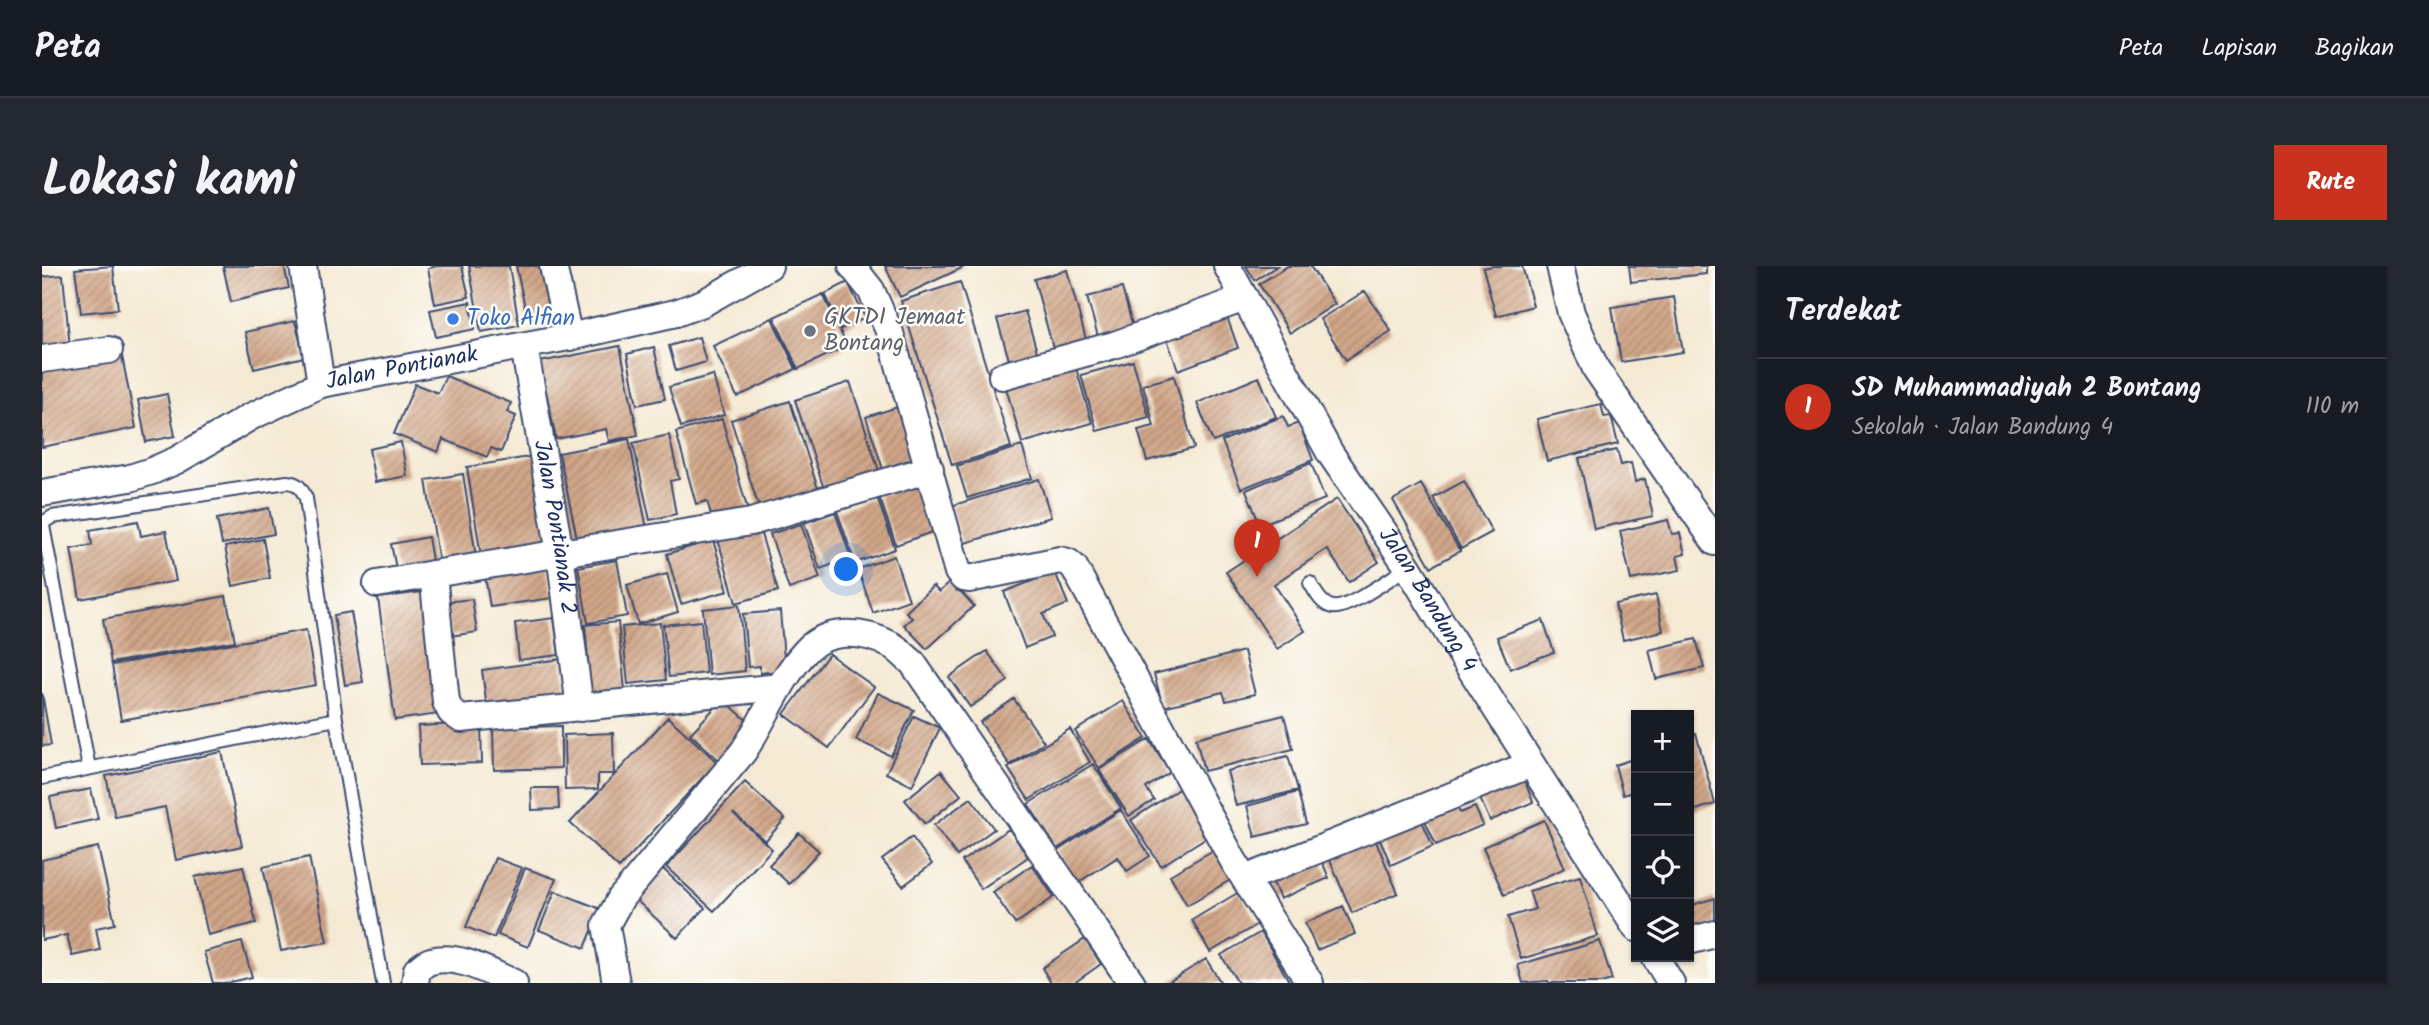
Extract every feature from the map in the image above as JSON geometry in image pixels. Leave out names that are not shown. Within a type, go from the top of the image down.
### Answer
[{"type":"street","points":[[303,266],[321,384]]},
{"type":"street","points":[[552,266],[569,338]]},
{"type":"street","name":"Jalan Pontianak","points":[[42,493],[130,478],[177,460],[250,417],[321,384],[569,338],[676,313],[703,303],[769,266]]},
{"type":"street","points":[[852,266],[870,290],[890,333],[958,572],[963,578],[969,579],[1060,560],[1074,567],[1245,879],[1310,983]]},
{"type":"street","name":"Jalan Bandung 4","points":[[1227,266],[1330,453],[1408,567],[1631,920]]},
{"type":"street","points":[[1560,266],[1571,313],[1596,369],[1715,542]]},
{"type":"street","points":[[1002,376],[1114,345],[1245,298]]},
{"type":"street","name":"Jalan Pontianak 2","points":[[524,346],[560,553],[580,708]]},
{"type":"street","points":[[42,359],[109,350]]},
{"type":"street","points":[[377,584],[751,523],[930,469]]},
{"type":"street","points":[[433,574],[446,702],[451,712],[461,719],[780,687]]},
{"type":"street","points":[[617,983],[606,925],[621,898],[743,752],[780,687],[807,649],[824,638],[848,632],[870,636],[893,646],[912,662],[1132,983]]},
{"type":"street","points":[[1245,879],[1531,764]]},
{"type":"street","points":[[1694,940],[1715,934]]},
{"type":"street","points":[[415,983],[417,970],[430,961],[446,960],[467,963],[514,983]]},
{"type":"street","points":[[1658,962],[1669,982]]},
{"type":"lane","points":[[89,768],[44,522],[52,517],[295,483],[306,498],[336,719],[383,983]]},
{"type":"lane","points":[[1310,583],[1321,601],[1338,607],[1408,567]]},
{"type":"lane","points":[[42,778],[336,719]]},
{"type":"building","points":[[113,266],[118,309],[81,313],[75,269]]},
{"type":"building","points":[[223,266],[284,266],[289,288],[231,302]]},
{"type":"building","points":[[462,266],[469,297],[435,304],[428,268]]},
{"type":"building","points":[[469,266],[509,266],[519,325],[481,332]]},
{"type":"building","points":[[516,266],[548,266],[557,311],[527,317]]},
{"type":"building","points":[[885,266],[966,266],[900,297]]},
{"type":"building","points":[[1246,266],[1277,266],[1255,280]]},
{"type":"building","points":[[1288,266],[1310,266],[1335,304],[1290,333],[1259,284]]},
{"type":"building","points":[[1522,266],[1533,306],[1496,316],[1483,268]]},
{"type":"building","points":[[1629,266],[1706,266],[1706,274],[1631,282]]},
{"type":"building","points":[[1067,270],[1087,343],[1054,352],[1034,279]]},
{"type":"building","points":[[63,275],[70,348],[42,351],[42,277]]},
{"type":"building","points":[[848,282],[865,318],[841,329],[825,294]]},
{"type":"building","points":[[960,282],[1011,447],[952,465],[901,301]]},
{"type":"building","points":[[1122,288],[1134,331],[1099,340],[1087,297]]},
{"type":"building","points":[[1365,291],[1391,331],[1346,360],[1320,319]]},
{"type":"building","name":"GKTDI Jemaat Bontang","points":[[823,294],[847,346],[798,369],[774,317]]},
{"type":"building","points":[[1674,297],[1683,352],[1621,362],[1612,307]]},
{"type":"building","name":"Toko Alfian","points":[[470,302],[475,329],[436,337],[430,310]]},
{"type":"building","points":[[1025,311],[1038,355],[1010,363],[997,319]]},
{"type":"building","points":[[1226,314],[1238,348],[1178,370],[1166,336]]},
{"type":"building","points":[[772,318],[796,369],[737,397],[713,346]]},
{"type":"building","points":[[295,321],[304,357],[254,369],[245,332]]},
{"type":"building","points":[[699,337],[706,362],[676,371],[669,346]]},
{"type":"building","points":[[620,346],[638,435],[609,441],[606,429],[556,439],[540,362]]},
{"type":"building","points":[[654,347],[665,399],[637,405],[627,354]]},
{"type":"building","points":[[121,351],[136,428],[42,447],[42,367]]},
{"type":"building","points":[[1074,361],[1092,423],[1022,443],[1004,381]]},
{"type":"building","points":[[1133,361],[1149,417],[1097,431],[1081,375]]},
{"type":"building","points":[[713,375],[724,415],[681,427],[669,387]]},
{"type":"building","points":[[446,376],[511,403],[507,412],[516,416],[501,452],[491,448],[487,457],[443,439],[438,452],[394,434],[415,384],[438,393]]},
{"type":"building","points":[[1174,376],[1194,448],[1147,461],[1138,430],[1154,426],[1143,385]]},
{"type":"building","points":[[1259,377],[1276,417],[1213,442],[1197,403]]},
{"type":"building","points":[[850,382],[881,477],[826,495],[795,400]]},
{"type":"building","points":[[167,394],[175,436],[146,442],[138,400]]},
{"type":"building","points":[[790,401],[819,492],[760,511],[731,420]]},
{"type":"building","points":[[1601,404],[1604,417],[1611,416],[1618,444],[1547,461],[1537,419]]},
{"type":"building","points":[[901,406],[918,457],[883,469],[866,417]]},
{"type":"building","points":[[1283,416],[1288,427],[1299,423],[1313,460],[1241,489],[1222,441]]},
{"type":"building","points":[[722,419],[748,511],[713,521],[707,501],[696,504],[676,432]]},
{"type":"building","points":[[669,435],[679,479],[670,481],[676,514],[650,520],[633,443]]},
{"type":"building","points":[[629,439],[647,529],[578,543],[559,453]]},
{"type":"building","points":[[401,442],[407,476],[375,482],[369,449]]},
{"type":"building","points":[[1022,446],[1032,478],[967,498],[957,466]]},
{"type":"building","points":[[1617,450],[1621,465],[1631,463],[1635,482],[1645,479],[1653,516],[1594,529],[1579,458]]},
{"type":"building","points":[[541,455],[555,544],[481,556],[467,467]]},
{"type":"building","points":[[1311,463],[1325,499],[1260,525],[1246,490]]},
{"type":"building","points":[[463,474],[476,556],[439,563],[426,480]]},
{"type":"building","points":[[1039,479],[1051,517],[962,544],[951,506]]},
{"type":"building","points":[[925,480],[941,529],[896,545],[879,496]]},
{"type":"building","points":[[1464,481],[1492,532],[1461,549],[1433,498]]},
{"type":"building","points":[[1421,484],[1460,551],[1431,567],[1393,500]]},
{"type":"building","points":[[877,497],[895,549],[855,563],[837,511]]},
{"type":"building","points":[[1337,499],[1379,562],[1349,582],[1327,549],[1274,584],[1305,631],[1277,649],[1226,572]]},
{"type":"building","points":[[269,508],[274,534],[222,544],[217,519]]},
{"type":"building","points":[[835,512],[851,558],[820,569],[804,523]]},
{"type":"building","points":[[1668,520],[1672,534],[1680,533],[1685,554],[1677,556],[1680,570],[1631,580],[1620,531]]},
{"type":"building","points":[[138,521],[141,536],[166,531],[176,581],[80,599],[71,549],[92,545],[90,530]]},
{"type":"building","points":[[758,524],[778,591],[736,603],[717,536]]},
{"type":"building","points":[[801,524],[820,578],[789,589],[770,534]]},
{"type":"building","points":[[428,537],[433,566],[397,573],[391,544]]},
{"type":"building","points":[[263,539],[270,578],[233,586],[225,547]]},
{"type":"building","points":[[713,540],[728,591],[681,604],[667,554]]},
{"type":"building","points":[[894,556],[909,600],[873,613],[858,569]]},
{"type":"building","points":[[617,560],[627,616],[588,623],[578,567]]},
{"type":"building","points":[[549,567],[553,598],[490,607],[485,576]]},
{"type":"building","points":[[1055,572],[1068,604],[1043,614],[1052,637],[1025,648],[1004,592]]},
{"type":"building","points":[[667,574],[678,612],[638,624],[627,585]]},
{"type":"building","points":[[951,581],[974,606],[927,649],[904,625],[912,618],[906,612],[933,586],[939,592]]},
{"type":"building","points":[[422,592],[439,714],[395,720],[378,598]]},
{"type":"building","points":[[1656,595],[1663,631],[1623,640],[1615,604]]},
{"type":"building","points":[[226,596],[235,641],[111,663],[103,619]]},
{"type":"building","points":[[472,599],[477,632],[450,636],[445,602]]},
{"type":"building","points":[[739,605],[745,671],[709,675],[703,609]]},
{"type":"building","points":[[780,611],[785,670],[760,673],[760,666],[748,667],[743,614]]},
{"type":"building","points":[[351,612],[363,682],[345,685],[334,615]]},
{"type":"building","points":[[554,618],[559,655],[519,660],[515,623]]},
{"type":"building","points":[[1543,620],[1554,652],[1510,669],[1497,637]]},
{"type":"building","points":[[701,621],[706,673],[669,677],[663,625]]},
{"type":"building","points":[[618,622],[625,690],[591,693],[585,625]]},
{"type":"building","points":[[660,623],[666,680],[628,684],[622,627]]},
{"type":"building","points":[[306,630],[316,685],[121,720],[112,665]]},
{"type":"building","points":[[1696,639],[1704,668],[1656,679],[1649,650]]},
{"type":"building","points":[[987,651],[1008,681],[970,707],[949,677]]},
{"type":"building","points":[[1244,651],[1255,694],[1226,701],[1223,692],[1163,707],[1154,674]]},
{"type":"building","points":[[829,654],[874,687],[829,748],[784,714]]},
{"type":"building","points":[[562,659],[567,697],[487,709],[482,670]]},
{"type":"building","points":[[42,693],[51,745],[42,746]]},
{"type":"building","points":[[878,693],[914,710],[891,756],[856,740]]},
{"type":"building","points":[[723,699],[752,725],[719,760],[690,734]]},
{"type":"building","points":[[1014,699],[1044,742],[1010,765],[980,722]]},
{"type":"building","points":[[1123,701],[1146,738],[1099,768],[1075,731]]},
{"type":"building","points":[[1284,715],[1293,749],[1204,771],[1196,738]]},
{"type":"building","points":[[914,716],[940,728],[912,786],[886,773]]},
{"type":"building","points":[[668,717],[717,762],[619,868],[570,823]]},
{"type":"building","points":[[481,723],[482,763],[420,765],[418,726]]},
{"type":"building","points":[[561,726],[561,768],[494,770],[493,728]]},
{"type":"building","points":[[1070,729],[1090,762],[1029,800],[1008,768]]},
{"type":"building","points":[[613,733],[614,774],[598,774],[598,789],[565,790],[564,735]]},
{"type":"building","points":[[1694,734],[1715,804],[1694,810],[1694,773]]},
{"type":"building","points":[[1149,739],[1170,772],[1146,788],[1154,800],[1129,816],[1099,770]]},
{"type":"building","points":[[222,752],[242,846],[176,860],[165,807],[115,817],[106,776]]},
{"type":"building","points":[[1288,756],[1298,790],[1236,806],[1227,771]]},
{"type":"building","points":[[1631,760],[1631,793],[1623,795],[1615,765]]},
{"type":"building","points":[[1093,764],[1121,808],[1057,849],[1028,804]]},
{"type":"building","points":[[1519,767],[1533,802],[1490,821],[1475,787]]},
{"type":"building","points":[[941,771],[961,795],[925,824],[905,800]]},
{"type":"building","points":[[745,782],[785,819],[765,841],[733,813],[772,849],[714,911],[666,867]]},
{"type":"building","points":[[531,788],[558,788],[559,809],[532,810]]},
{"type":"building","points":[[1180,788],[1210,835],[1161,866],[1131,820]]},
{"type":"building","points":[[91,789],[98,819],[56,828],[50,797]]},
{"type":"building","points":[[1450,791],[1460,813],[1475,807],[1483,825],[1436,845],[1418,805]]},
{"type":"building","points":[[1298,792],[1306,824],[1255,837],[1247,806]]},
{"type":"building","points":[[971,798],[994,829],[957,856],[934,825]]},
{"type":"building","points":[[1416,807],[1433,846],[1391,865],[1374,825]]},
{"type":"building","points":[[1121,810],[1150,856],[1127,871],[1118,857],[1077,883],[1057,851]]},
{"type":"building","points":[[1544,820],[1565,868],[1504,895],[1483,847]]},
{"type":"building","points":[[1369,825],[1398,893],[1352,913],[1323,844]]},
{"type":"building","points":[[1009,829],[1028,857],[981,889],[962,861]]},
{"type":"building","points":[[799,833],[819,851],[789,884],[769,865]]},
{"type":"building","points":[[912,837],[932,864],[903,886],[882,860]]},
{"type":"building","points":[[1313,840],[1329,878],[1280,899],[1264,861]]},
{"type":"building","points":[[98,847],[115,924],[96,928],[100,950],[72,956],[67,935],[42,940],[42,860]]},
{"type":"building","points":[[1217,848],[1234,878],[1187,905],[1170,875]]},
{"type":"building","points":[[309,857],[327,942],[281,951],[263,867]]},
{"type":"building","points":[[495,858],[522,868],[494,938],[466,927]]},
{"type":"building","points":[[1032,865],[1054,897],[1015,924],[993,892]]},
{"type":"building","points":[[243,866],[256,923],[208,935],[195,877]]},
{"type":"building","points":[[525,868],[556,879],[528,947],[498,935]]},
{"type":"building","points":[[663,869],[705,908],[677,938],[635,899]]},
{"type":"building","points":[[1580,876],[1598,936],[1521,959],[1508,917],[1535,909],[1529,891]]},
{"type":"building","points":[[555,891],[601,909],[585,948],[539,930]]},
{"type":"building","points":[[1239,892],[1258,924],[1210,952],[1192,920]]},
{"type":"building","points":[[1715,898],[1715,925],[1694,931],[1694,904]]},
{"type":"building","points":[[1343,906],[1355,934],[1317,950],[1305,923]]},
{"type":"building","points":[[1261,932],[1290,983],[1238,983],[1221,955]]},
{"type":"building","points":[[1085,939],[1101,964],[1074,983],[1051,983],[1042,968]]},
{"type":"building","points":[[1600,941],[1612,980],[1601,983],[1523,983],[1518,965]]},
{"type":"building","points":[[242,942],[252,977],[227,983],[213,983],[204,952]]},
{"type":"building","points":[[1206,959],[1221,983],[1167,983]]},
{"type":"place","name":"Toko Alfian","points":[[453,319]]},
{"type":"place","name":"GKTDI Jemaat Bontang","points":[[810,331]]},
{"type":"place","name":"SD Muhammadiyah 2 Bontang","points":[[1257,577]]}]
